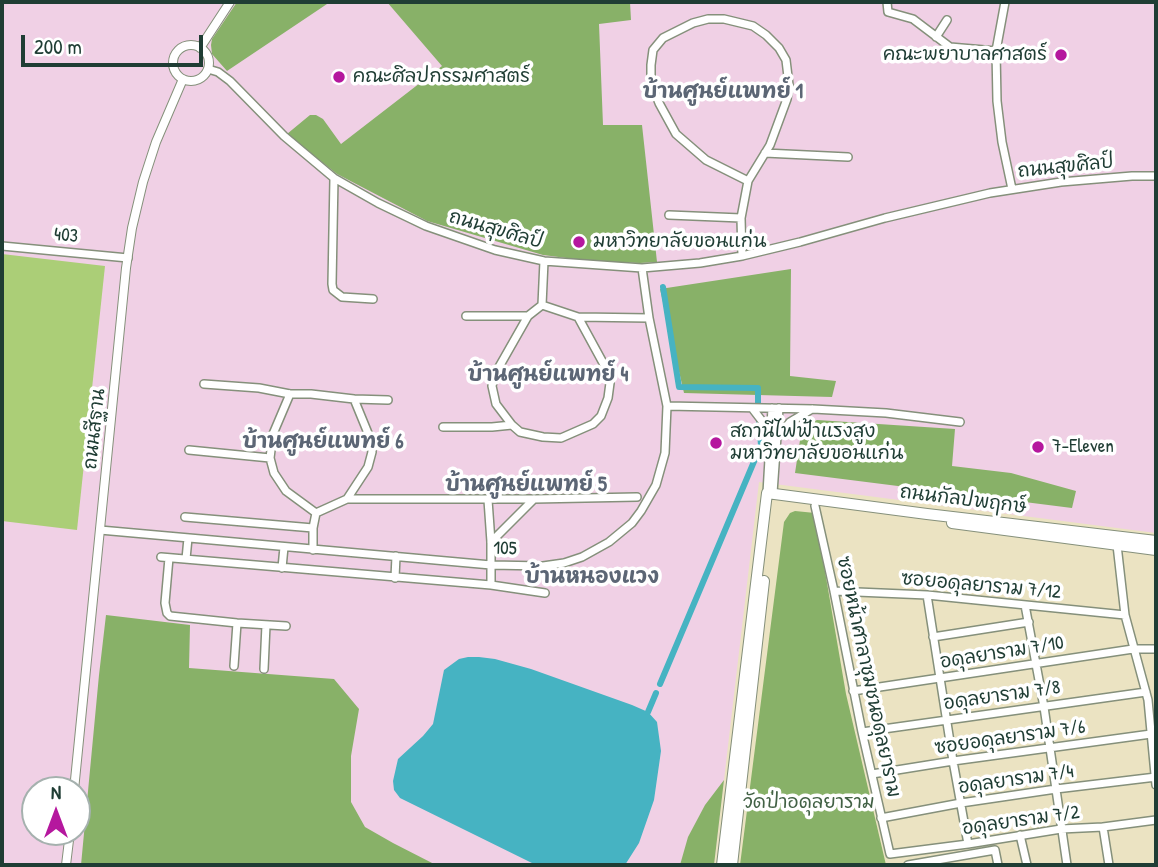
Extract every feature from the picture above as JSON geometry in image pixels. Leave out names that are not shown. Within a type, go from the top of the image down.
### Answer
[{"type":"main road","name":"ถนนกัลปพฤกษ์","points":[[770,496],[815,506],[1156,550]]},
{"type":"main road","name":"ถนนกัลปพฤกษ์","points":[[770,496],[1156,541]]},
{"type":"main road","points":[[722,865],[731,831],[770,496]]},
{"type":"main road","points":[[731,831],[732,865]]},
{"type":"street","name":"ถนนสีฐาน","points":[[75,776],[132,228],[156,142],[183,79],[174,68],[176,54],[184,47],[200,48],[230,2]]},
{"type":"street","points":[[887,2],[888,12],[913,19],[950,47],[996,51]]},
{"type":"street","points":[[1005,2],[996,51],[997,101],[1012,189]]},
{"type":"street","points":[[742,256],[741,218],[748,181],[770,145],[787,99],[789,85],[786,60],[779,48],[753,26],[724,19],[693,23],[663,38],[653,50],[651,83],[676,134],[706,160],[748,181]]},
{"type":"street","points":[[936,37],[947,20]]},
{"type":"street","points":[[183,79],[200,79],[208,69],[207,55],[200,48]]},
{"type":"street","name":"ถนนสุขศิลป์","points":[[208,69],[218,72],[230,81],[284,136],[334,178],[426,226],[495,250],[544,261],[642,268],[700,263],[742,256],[951,201],[1012,189],[1061,182],[1156,176]]},
{"type":"street","points":[[765,153],[848,158]]},
{"type":"street","points":[[334,178],[333,289],[342,297],[373,299]]},
{"type":"street","points":[[669,215],[741,218]]},
{"type":"street","name":"403","points":[[2,246],[128,258]]},
{"type":"street","points":[[544,261],[542,305],[528,316],[495,374],[492,386],[496,404],[520,432],[561,438],[593,424],[601,416],[608,398],[608,372],[579,317]]},
{"type":"street","name":"105","points":[[100,530],[491,565],[543,566],[565,563],[597,550],[622,533],[641,511],[656,485],[665,453],[667,406],[642,268]]},
{"type":"street","points":[[542,305],[579,317],[649,318]]},
{"type":"street","points":[[466,316],[528,316]]},
{"type":"street","points":[[204,384],[259,388],[290,394],[388,400]]},
{"type":"street","points":[[290,394],[274,434],[270,458],[274,473],[286,491],[316,513]]},
{"type":"street","points":[[347,499],[368,467],[372,452],[370,438],[354,399]]},
{"type":"street","points":[[667,406],[813,409],[886,413],[960,422]]},
{"type":"street","points":[[751,408],[773,440]]},
{"type":"street","points":[[770,496],[775,408]]},
{"type":"street","points":[[773,440],[790,422],[813,409]]},
{"type":"street","points":[[443,427],[512,425]]},
{"type":"street","points":[[189,450],[270,458]]},
{"type":"street","points":[[316,513],[347,499],[636,497]]},
{"type":"street","points":[[491,542],[534,499]]},
{"type":"street","points":[[488,500],[491,585]]},
{"type":"street","name":"ซอยหน้าศาลาชุมชนอดุลยาราม","points":[[815,506],[890,854]]},
{"type":"street","points":[[313,550],[316,513]]},
{"type":"street","points":[[185,517],[313,528]]},
{"type":"street","points":[[186,559],[188,538]]},
{"type":"street","points":[[1117,545],[1125,615],[1146,692],[1156,780]]},
{"type":"street","points":[[282,568],[284,547]]},
{"type":"street","points":[[395,578],[396,556]]},
{"type":"street","points":[[286,626],[175,617],[167,613],[165,557],[491,585],[545,593]]},
{"type":"street","name":"ซอยอดุลยาราม 7/12","points":[[834,591],[927,596],[1125,615]]},
{"type":"street","points":[[927,596],[968,844]]},
{"type":"street","points":[[1025,605],[1044,706],[1067,865]]},
{"type":"street","points":[[933,637],[1028,622]]},
{"type":"street","points":[[234,666],[237,623]]},
{"type":"street","points":[[264,669],[266,625]]},
{"type":"street","name":"อดุลยาราม 7/10","points":[[853,691],[1133,649],[1156,649]]},
{"type":"street","name":"อดุลยาราม 7/8","points":[[862,732],[1146,692]]},
{"type":"street","name":"ซอยอดุลยาราม 7/6","points":[[872,774],[1151,734]]},
{"type":"street","name":"อดุลยาราม 7/4","points":[[881,818],[1056,789],[1156,780]]},
{"type":"street","name":"อดุลยาราม 7/2","points":[[890,854],[1061,829],[1156,820]]},
{"type":"street","points":[[1103,827],[1109,865]]},
{"type":"street","points":[[1020,835],[1027,865]]},
{"type":"street","points":[[66,865],[68,846]]},
{"type":"street","points":[[946,847],[948,858]]},
{"type":"street","points":[[908,865],[995,850],[998,865]]},
{"type":"shaded area","name":"มหาวิทยาลัยขอนแก่น","points":[[2,2],[1156,2],[1156,533],[759,482],[714,865],[2,865]]},
{"type":"green space","points":[[237,2],[330,2],[227,71],[212,54],[211,45],[212,39]]},
{"type":"green space","points":[[387,2],[630,2],[631,20],[599,24],[603,125],[642,125],[657,262],[590,261],[543,255],[427,221],[337,174],[287,134],[310,115],[316,115],[323,119],[341,144],[442,66]]},
{"type":"green space","points":[[2,254],[105,266],[77,530],[2,521]]},
{"type":"green space","points":[[791,269],[790,376],[836,381],[832,397],[684,393],[660,289]]},
{"type":"green space","points":[[817,420],[955,429],[952,466],[1011,473],[1076,491],[1072,508],[795,473],[802,427]]},
{"type":"green space","name":"วัดป่าอดุลยาราม","points":[[790,513],[815,513],[846,694],[886,865],[740,865],[784,522]]},
{"type":"green space","points":[[106,615],[190,625],[189,668],[334,679],[359,709],[351,756],[351,802],[365,827],[436,865],[81,865],[83,846],[91,846],[89,776]]},
{"type":"green space","points":[[724,780],[714,865],[680,865],[688,837],[705,805]]},
{"type":"water","points":[[459,659],[495,659],[531,669],[632,705],[648,712],[657,722],[661,751],[654,800],[639,843],[625,865],[536,865],[400,798],[394,790],[393,781],[398,759],[433,724],[444,670]]},
{"type":"waterway","points":[[663,287],[679,387],[758,388],[758,403]]},
{"type":"waterway","points":[[660,684],[761,445],[759,422]]},
{"type":"waterway","points":[[648,712],[656,693]]},
{"type":"place","name":"คณะพยาบาลศาสตร์","points":[[1061,55]]},
{"type":"place","name":"คณะศิลปกรรมศาสตร์","points":[[339,77]]},
{"type":"place","name":"มหาวิทยาลัยขอนแก่น","points":[[579,242]]},
{"type":"place","name":"สถานีไฟฟ้าแรงสูง มหาวิทยาลัยขอนแก่น","points":[[716,443]]},
{"type":"place","name":"7-Eleven","points":[[1038,447]]},
{"type":"district","name":"บ้านศูนย์แพทย์ 1","points":[[723,92]]},
{"type":"district","name":"บ้านศูนย์แพทย์ 4","points":[[548,375]]},
{"type":"district","name":"บ้านศูนย์แพทย์ 6","points":[[323,442]]},
{"type":"district","name":"บ้านศูนย์แพทย์ 5","points":[[526,485]]},
{"type":"district","name":"บ้านหนองแวง","points":[[592,577]]}]
